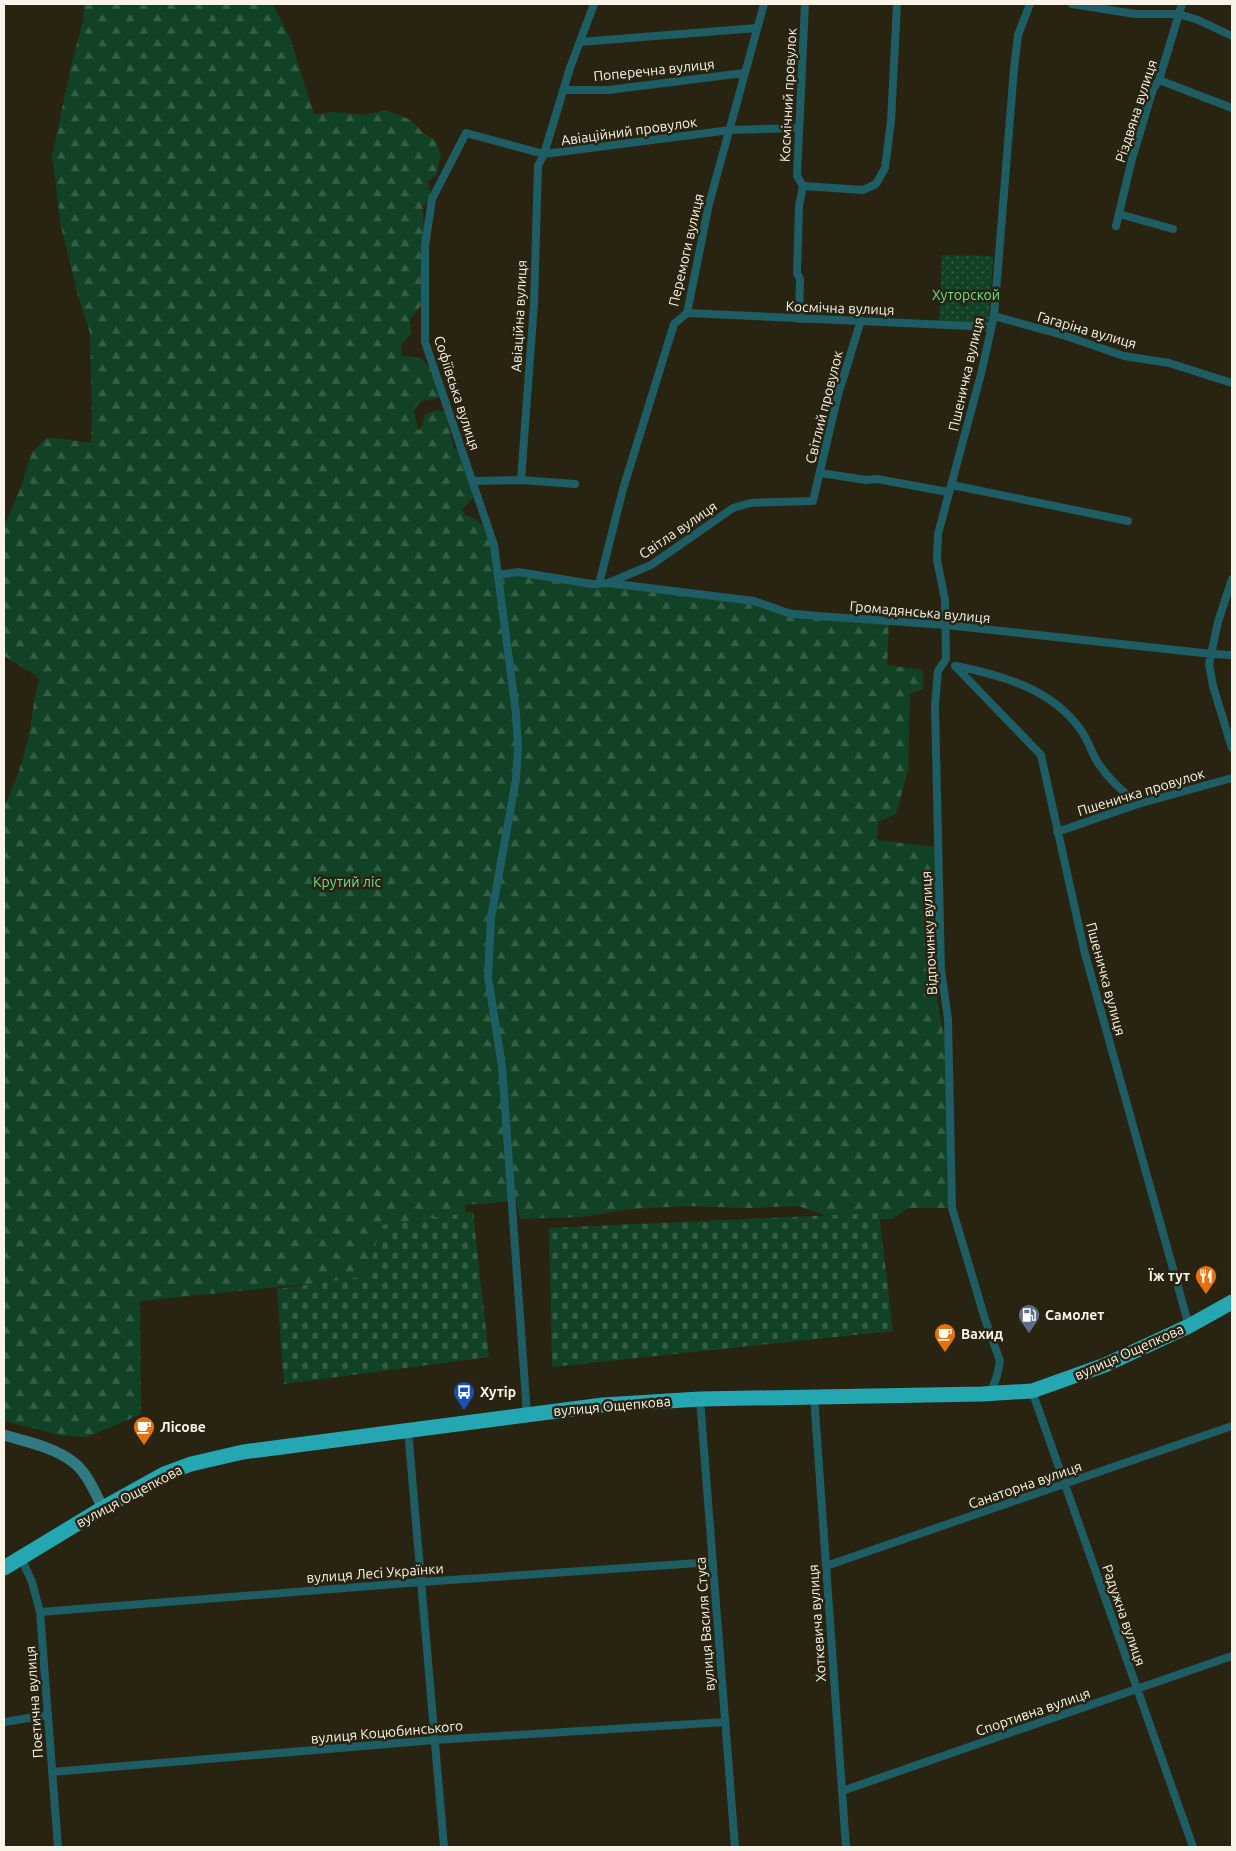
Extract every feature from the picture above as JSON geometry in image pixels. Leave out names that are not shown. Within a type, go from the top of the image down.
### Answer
[{"type":"highway","name":"вулиця Ощепкова","points":[[4,1568],[103,1508],[164,1474],[191,1464],[243,1452],[603,1405],[700,1399],[990,1394],[1032,1391],[1106,1365],[1189,1326],[1232,1302]]},
{"type":"street","name":"Авіаційна вулиця","points":[[521,480],[534,304],[538,166],[544,154],[565,90],[570,68],[594,4]]},
{"type":"street","name":"Перемоги вулиця","points":[[603,583],[623,489],[674,324],[687,313],[709,204],[764,4]]},
{"type":"street","name":"Космічний провулок","points":[[803,186],[796,176],[804,4]]},
{"type":"street","points":[[799,319],[800,279],[797,273],[799,206],[803,186],[863,190],[876,184],[885,168],[891,121],[897,4]]},
{"type":"street","name":"Пшеничка вулиця","points":[[1030,4],[1018,35],[1014,69],[994,316],[981,374],[938,534],[937,560],[945,600],[946,659],[1041,755],[1085,954],[1189,1326]]},
{"type":"street","points":[[1072,4],[1135,14],[1179,14],[1198,20],[1232,36]]},
{"type":"street","name":"Різдвяна вулиця","points":[[1116,226],[1132,159],[1153,89],[1160,80],[1182,4]]},
{"type":"street","points":[[580,42],[757,28]]},
{"type":"street","name":"Поперечна вулиця","points":[[565,90],[608,90],[744,73]]},
{"type":"street","points":[[1160,80],[1232,108]]},
{"type":"street","name":"Авіаційний провулок","points":[[466,133],[544,154],[730,130],[798,128]]},
{"type":"street","name":"Софіївська вулиця","points":[[466,133],[432,199],[424,246],[425,342],[494,545],[516,713],[518,748],[516,779],[491,918],[488,977],[502,1066],[527,1414]]},
{"type":"street","points":[[1119,214],[1173,229]]},
{"type":"street","name":"Космічна вулиця","points":[[687,313],[991,327]]},
{"type":"street","name":"Гагаріна вулиця","points":[[994,316],[1066,336],[1124,356],[1169,363],[1232,383]]},
{"type":"street","name":"Світлий провулок","points":[[813,500],[838,395],[861,320]]},
{"type":"street","points":[[820,473],[866,480],[877,478],[950,488],[1128,521]]},
{"type":"street","points":[[472,480],[521,480],[575,484]]},
{"type":"street","name":"Світла вулиця","points":[[498,575],[518,572],[592,584],[603,583],[651,565],[733,508],[750,503],[813,500]]},
{"type":"street","points":[[1232,579],[1218,622],[1212,654],[1208,664],[1232,748]]},
{"type":"street","name":"Громадянська вулиця","points":[[603,583],[754,601],[791,614],[946,625],[1232,655]]},
{"type":"street","name":"Відпочинку вулиця","points":[[946,659],[938,671],[935,706],[941,970],[948,1018],[952,1208],[985,1319],[1000,1361],[990,1394]]},
{"type":"street","points":[[955,666],[982,671],[1016,682],[1043,696],[1061,709],[1080,729],[1098,764],[1138,804]]},
{"type":"street","name":"Пшеничка провулок","points":[[1057,832],[1138,804],[1232,778]]},
{"type":"street","name":"Радужна вулиця","points":[[1032,1391],[1193,1847]]},
{"type":"street","name":"Хоткевича вулиця","points":[[814,1396],[846,1847]]},
{"type":"street","name":"вулиця Василя Стуса","points":[[700,1399],[735,1847]]},
{"type":"street","name":"Санаторна вулиця","points":[[826,1566],[1232,1426]]},
{"type":"street","points":[[408,1430],[444,1847]]},
{"type":"street","points":[[4,1435],[50,1449],[74,1462],[90,1483],[103,1508]]},
{"type":"street","name":"Поетична вулиця","points":[[21,1558],[32,1582],[40,1612],[58,1847]]},
{"type":"street","name":"вулиця Лесі Українки","points":[[40,1612],[421,1582],[713,1562]]},
{"type":"street","name":"Спортивна вулиця","points":[[842,1791],[1232,1656]]},
{"type":"street","points":[[4,1722],[48,1715]]},
{"type":"street","name":"вулиця Коцюбинського","points":[[52,1772],[435,1740],[725,1722]]},
{"type":"green space","name":"Крутий ліс","points":[[84,4],[273,4],[290,38],[314,114],[336,112],[365,115],[386,110],[411,120],[424,134],[435,140],[441,154],[436,175],[428,181],[431,199],[423,206],[422,304],[410,320],[411,334],[401,344],[402,355],[422,359],[431,368],[442,397],[419,402],[414,411],[418,431],[422,426],[425,414],[437,410],[445,412],[454,448],[462,451],[478,493],[462,509],[465,515],[473,518],[486,530],[493,547],[497,573],[509,569],[591,585],[616,583],[889,623],[887,665],[923,670],[923,689],[910,694],[908,770],[896,814],[878,822],[877,840],[934,847],[938,908],[937,1000],[947,1051],[950,1133],[946,1173],[952,1208],[909,1208],[892,1219],[843,1221],[798,1206],[749,1208],[687,1206],[629,1209],[583,1217],[520,1219],[516,1201],[465,1205],[468,1268],[140,1301],[141,1414],[88,1437],[64,1436],[4,1421],[4,807],[25,753],[39,680],[35,675],[4,656],[4,526],[19,492],[32,452],[48,437],[91,443],[90,333],[78,296],[61,226],[52,156],[72,62],[83,21]]},
{"type":"green space","name":"Хуторской","points":[[942,255],[993,256],[989,325],[939,322]]},
{"type":"green space","points":[[473,1212],[489,1357],[284,1384],[277,1289],[367,1276],[381,1225]]},
{"type":"green space","points":[[879,1213],[893,1331],[552,1367],[549,1228]]},
{"type":"place","name":"Їж тут","points":[[1206,1295]]},
{"type":"place","name":"Самолет","points":[[1029,1334]]},
{"type":"place","name":"Вахид","points":[[945,1353]]},
{"type":"place","name":"Хутір","points":[[464,1411]]},
{"type":"place","name":"Лісове","points":[[144,1446]]}]
